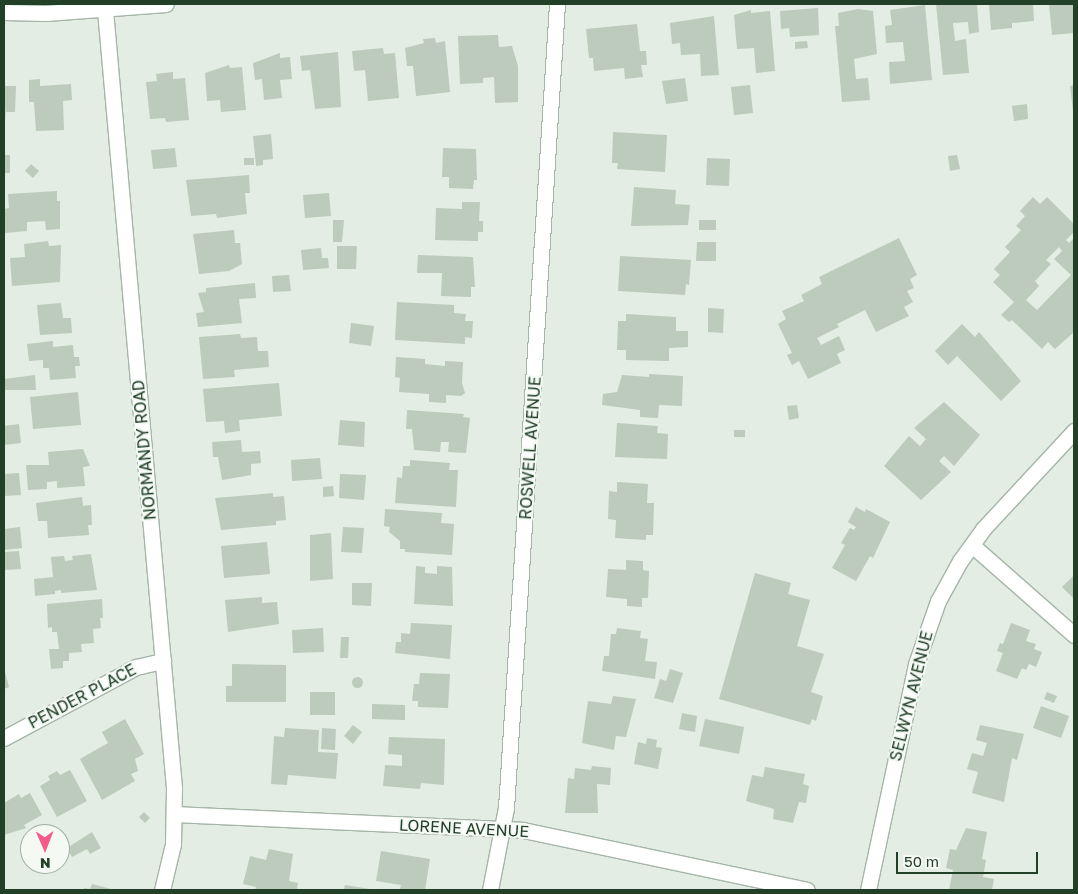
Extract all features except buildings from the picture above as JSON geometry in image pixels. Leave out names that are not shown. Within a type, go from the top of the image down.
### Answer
[{"type":"street","points":[[4,12],[105,10],[166,4]]},
{"type":"street","name":"ROSWELL AVENUE","points":[[490,890],[504,828],[557,4]]},
{"type":"street","name":"NORMANDY ROAD","points":[[105,10],[163,661],[174,814],[171,853],[162,890]]},
{"type":"street","name":"SELWYN AVENUE","points":[[868,890],[920,651],[945,588],[972,545],[997,512],[1074,431]]},
{"type":"street","points":[[972,545],[1074,635]]},
{"type":"street","name":"PENDER PLACE","points":[[4,738],[136,667],[163,661]]},
{"type":"street","name":"LORENE AVENUE","points":[[174,814],[504,828],[807,890]]}]
